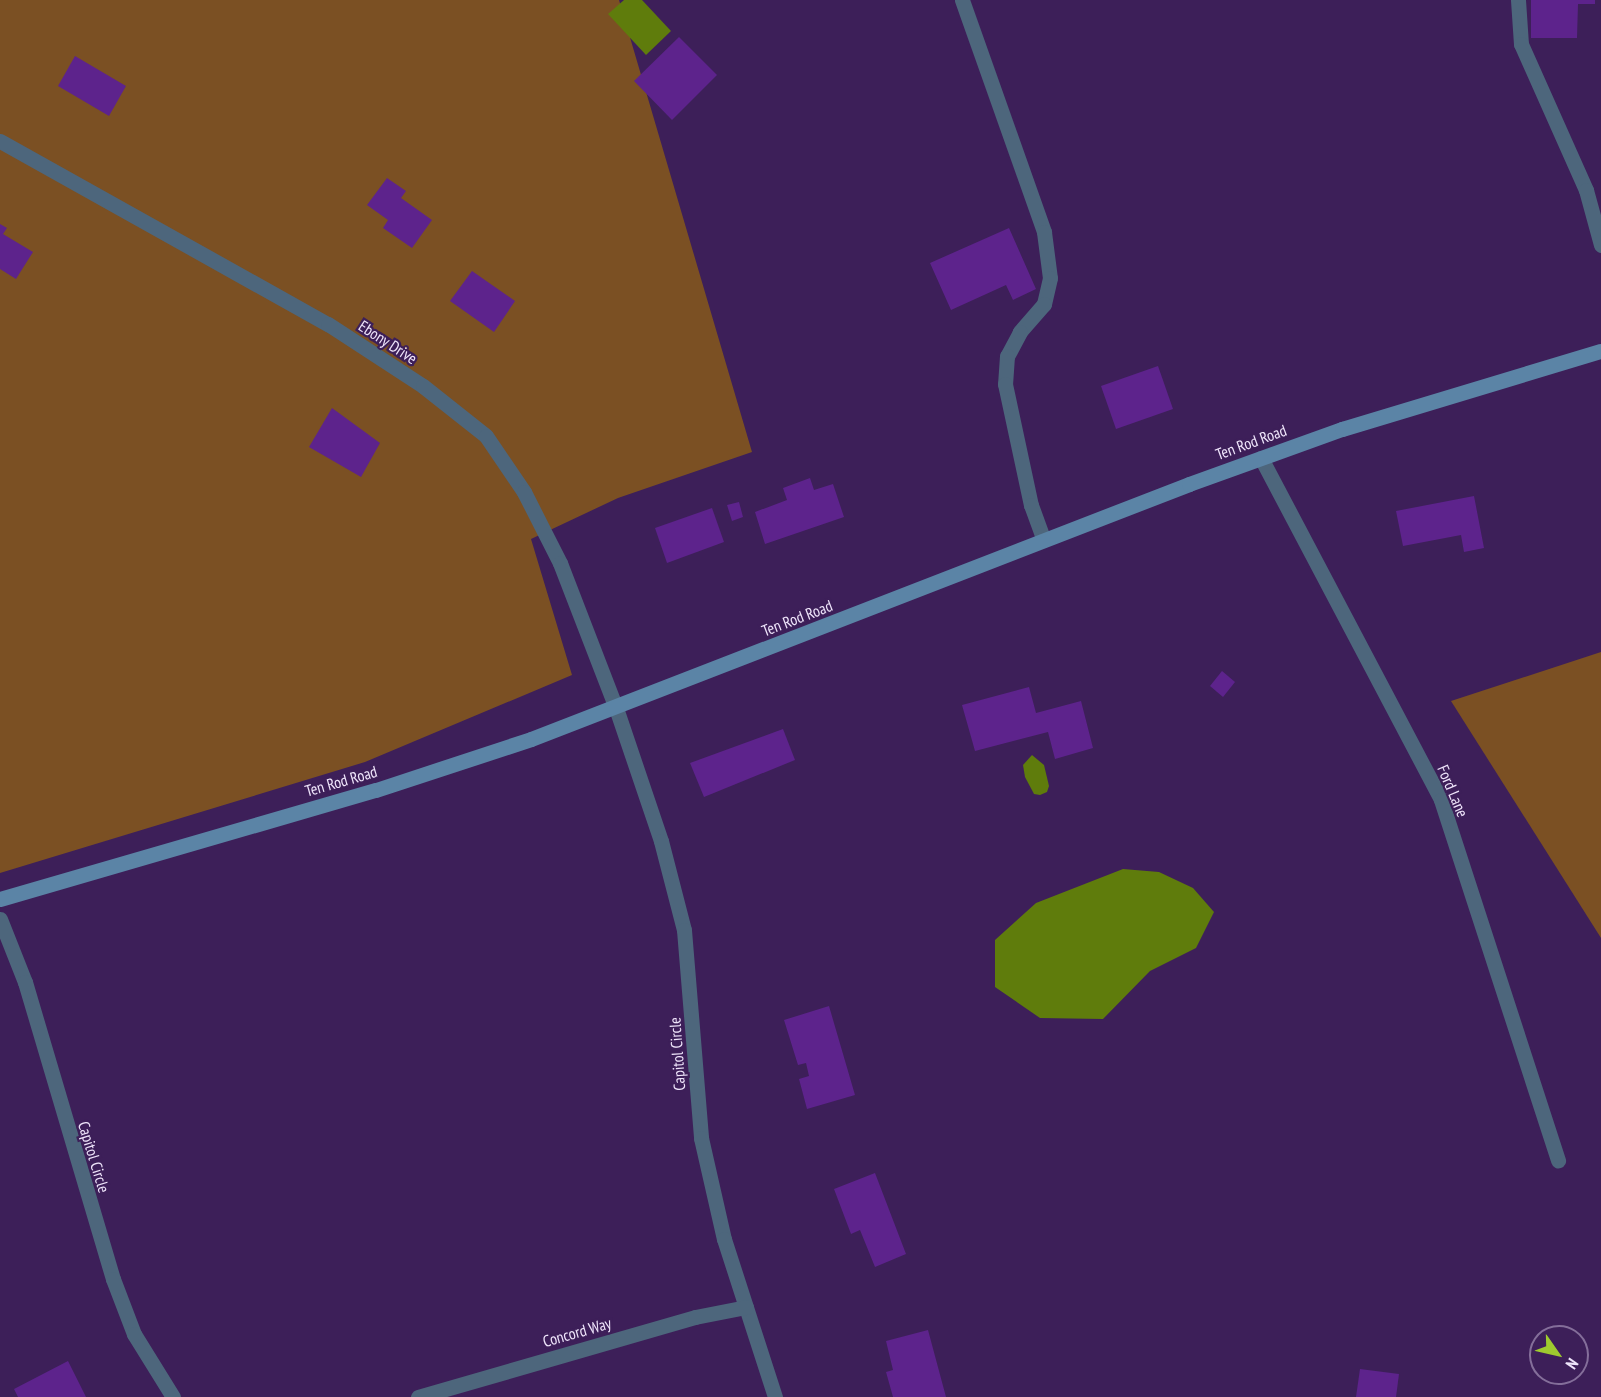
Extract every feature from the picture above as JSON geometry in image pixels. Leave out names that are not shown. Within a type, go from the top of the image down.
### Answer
[{"type":"street","points":[[962,0],[1044,232],[1050,278],[1044,304],[1020,332],[1007,356],[1005,384],[1031,505],[1044,540]]},
{"type":"street","points":[[1518,0],[1521,44],[1586,190],[1601,244]]},
{"type":"street","name":"Ebony Drive","points":[[0,141],[328,324],[423,386],[486,436],[524,492],[560,563],[616,708]]},
{"type":"street","name":"Ten Rod Road","points":[[0,899],[376,790],[616,708],[1044,540],[1261,458],[1342,429],[1601,351]]},
{"type":"street","name":"Ford Lane","points":[[1261,458],[1440,800],[1558,1161]]},
{"type":"street","name":"Capitol Circle","points":[[616,708],[661,842],[684,930],[701,1138],[724,1239],[775,1397]]},
{"type":"street","name":"Capitol Circle","points":[[0,919],[25,982],[113,1279],[134,1334],[174,1397]]},
{"type":"street","name":"Concord Way","points":[[418,1397],[695,1317],[746,1307]]},
{"type":"shaded area","points":[[0,0],[619,0],[752,452],[618,498],[531,539],[572,675],[365,762],[0,873]]},
{"type":"shaded area","points":[[624,0],[642,0],[671,31],[646,55],[608,14]]},
{"type":"shaded area","points":[[1601,652],[1601,938],[1451,701]]},
{"type":"shaded area","points":[[1032,755],[1044,765],[1049,786],[1047,792],[1040,795],[1034,794],[1025,777],[1023,765]]},
{"type":"shaded area","points":[[1123,869],[1159,872],[1193,888],[1214,912],[1196,948],[1150,971],[1103,1019],[1040,1018],[995,987],[995,940],[1036,903]]},
{"type":"building","points":[[1531,0],[1595,0],[1595,4],[1578,4],[1577,38],[1531,38]]},
{"type":"building","points":[[679,37],[717,75],[672,120],[634,81]]},
{"type":"building","points":[[75,56],[126,86],[109,116],[58,86]]},
{"type":"building","points":[[387,178],[406,191],[401,198],[432,220],[412,248],[383,228],[388,220],[367,205]]},
{"type":"building","points":[[0,224],[7,228],[3,234],[33,252],[16,279],[0,269]]},
{"type":"building","points":[[1009,228],[1036,289],[1013,300],[1006,285],[951,310],[930,263]]},
{"type":"building","points":[[472,271],[515,301],[494,332],[450,301]]},
{"type":"building","points":[[1158,366],[1173,409],[1116,429],[1101,386]]},
{"type":"building","points":[[332,408],[380,443],[361,477],[309,447]]},
{"type":"building","points":[[810,478],[814,490],[833,484],[844,517],[765,544],[755,512],[787,500],[783,488]]},
{"type":"building","points":[[1474,496],[1484,548],[1464,552],[1461,535],[1403,546],[1396,511]]},
{"type":"building","points":[[739,502],[743,517],[732,521],[727,505]]},
{"type":"building","points":[[712,508],[724,542],[667,563],[655,528]]},
{"type":"building","points":[[1222,671],[1235,682],[1223,697],[1210,686]]},
{"type":"building","points":[[1029,687],[1036,713],[1081,701],[1093,748],[1055,759],[1048,732],[975,751],[962,705]]},
{"type":"building","points":[[783,729],[795,760],[704,797],[690,763]]},
{"type":"building","points":[[829,1006],[855,1095],[807,1109],[799,1079],[809,1076],[806,1063],[798,1065],[784,1020]]},
{"type":"building","points":[[875,1173],[906,1254],[875,1267],[860,1230],[851,1234],[834,1189]]},
{"type":"building","points":[[928,1330],[946,1397],[893,1397],[886,1372],[893,1370],[886,1341]]},
{"type":"building","points":[[68,1361],[86,1397],[18,1397],[14,1389]]},
{"type":"building","points":[[1360,1369],[1399,1374],[1396,1397],[1356,1397]]}]
